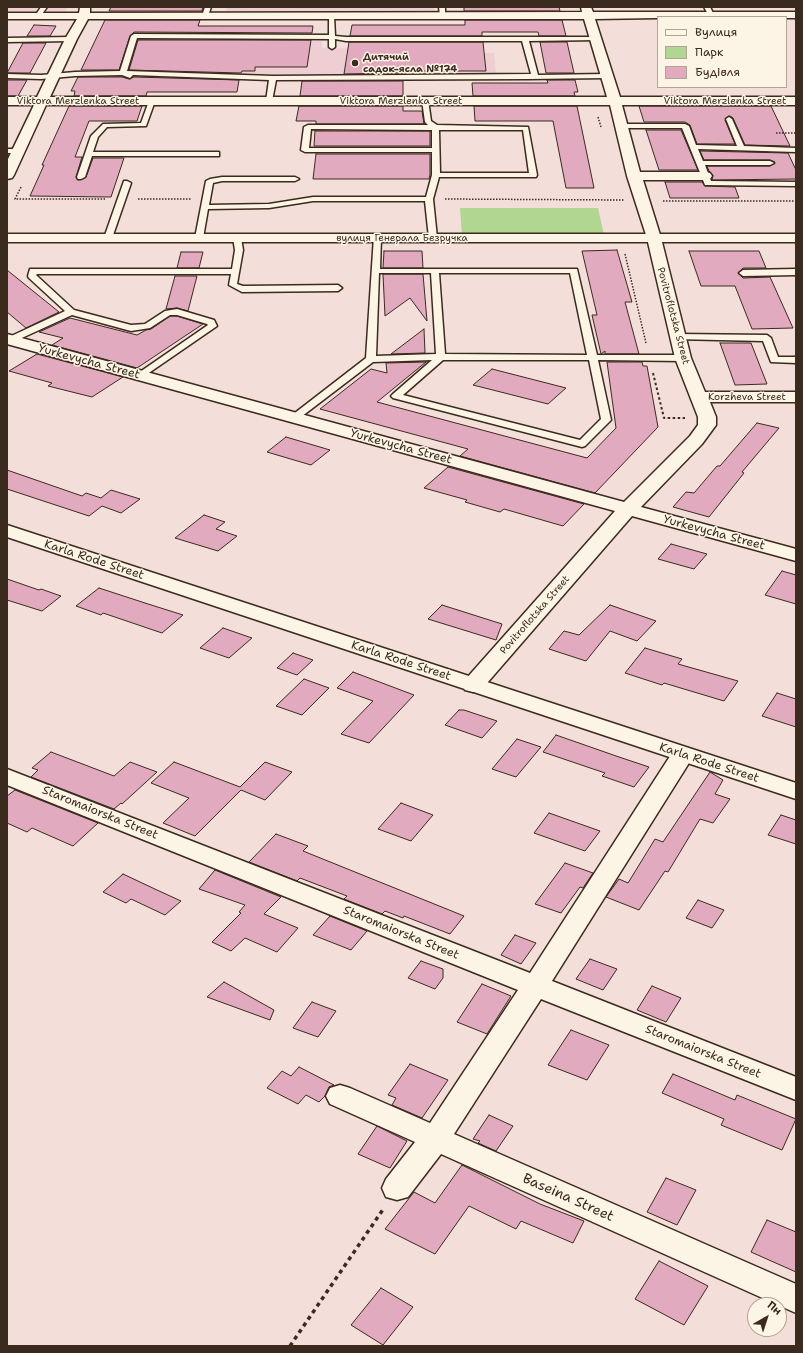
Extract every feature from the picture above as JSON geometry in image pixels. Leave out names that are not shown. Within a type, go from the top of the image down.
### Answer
[{"type":"street","points":[[7,16],[41,11],[206,11],[331,16],[443,11],[709,11],[796,15]]},
{"type":"street","points":[[7,176],[12,151],[42,101],[85,11]]},
{"type":"street","name":"Povitroflotska Street","points":[[473,685],[628,509],[696,440],[707,425],[707,418],[683,358],[654,238],[641,200],[615,101],[587,12]]},
{"type":"street","name":"Viktora Merzlenka Street","points":[[7,101],[796,101]]},
{"type":"street","points":[[634,176],[705,176]]},
{"type":"street","name":"вулиця Генерала Безручка","points":[[7,238],[796,238]]},
{"type":"street","name":"Yurkevycha Street","points":[[9,340],[796,556]]},
{"type":"street","name":"Korzheva Street","points":[[698,397],[796,397]]},
{"type":"street","name":"Karla Rode Street","points":[[7,531],[796,791]]},
{"type":"street","points":[[398,1188],[435,1139],[535,986],[682,754]]},
{"type":"street","name":"Staromaiorska Street","points":[[7,776],[796,1089]]},
{"type":"street","name":"Baseina Street","points":[[340,1096],[796,1299]]},
{"type":"lane","points":[[331,16],[332,48]]},
{"type":"lane","points":[[123,73],[134,36],[332,37],[346,39],[596,39]]},
{"type":"lane","points":[[7,40],[71,39]]},
{"type":"lane","points":[[525,39],[535,76]]},
{"type":"lane","points":[[7,76],[123,73],[132,78],[606,76]]},
{"type":"lane","points":[[268,101],[273,78]]},
{"type":"lane","points":[[425,100],[428,122],[435,127]]},
{"type":"lane","points":[[81,177],[95,136],[105,125],[144,125],[152,101]]},
{"type":"lane","points":[[729,119],[741,148]]},
{"type":"lane","points":[[622,126],[685,126],[708,184],[796,184]]},
{"type":"lane","points":[[436,150],[305,150],[308,127],[526,128],[533,175],[436,175]]},
{"type":"lane","points":[[432,238],[429,199],[436,175],[435,127]]},
{"type":"lane","points":[[693,147],[796,150]]},
{"type":"lane","points":[[89,154],[216,154]]},
{"type":"lane","points":[[700,163],[770,163]]},
{"type":"lane","points":[[199,238],[210,181],[222,179],[295,179]]},
{"type":"lane","points":[[108,238],[128,184]]},
{"type":"lane","points":[[206,207],[269,206],[313,199],[429,199]]},
{"type":"lane","points":[[237,238],[239,250],[233,285],[242,289],[338,288]]},
{"type":"lane","points":[[371,359],[377,238]]},
{"type":"lane","points":[[140,376],[213,326],[211,322],[177,312],[168,313],[147,326],[131,328],[71,312],[32,276],[33,271],[236,272]]},
{"type":"lane","points":[[375,272],[574,271],[606,420],[582,444],[396,396],[441,357]]},
{"type":"lane","points":[[435,272],[441,357]]},
{"type":"lane","points":[[743,273],[796,272]]},
{"type":"lane","points":[[9,340],[71,312]]},
{"type":"lane","points":[[677,337],[767,338],[774,360],[796,360]]},
{"type":"lane","points":[[294,418],[371,359],[441,357],[683,358]]},
{"type":"path","points":[[429,199],[796,201]]},
{"type":"path","points":[[290,1346],[398,1188]]},
{"type":"shaded area","points":[[7,7],[68,7],[66,11],[7,11]]},
{"type":"shaded area","points":[[227,7],[434,7],[434,10],[226,11]]},
{"type":"shaded area","name":"Дитячий садок-ясла №174","points":[[221,41],[322,41],[322,48],[399,49],[399,52],[494,53],[496,74],[212,74]]},
{"type":"green space","points":[[460,208],[598,208],[604,235],[462,235]]},
{"type":"building","points":[[111,7],[203,7],[202,11],[109,11]]},
{"type":"building","points":[[464,7],[559,7],[560,11],[464,11]]},
{"type":"building","points":[[105,20],[200,20],[198,26],[313,26],[312,33],[134,32],[130,36],[119,70],[81,70]]},
{"type":"building","points":[[465,20],[562,20],[566,36],[539,36],[538,32],[482,32],[482,36],[350,36],[352,25],[465,25]]},
{"type":"building","points":[[34,25],[56,26],[50,36],[27,36]]},
{"type":"building","points":[[138,40],[311,40],[307,67],[255,67],[255,71],[242,71],[241,73],[129,70]]},
{"type":"building","points":[[349,42],[483,42],[486,71],[404,71],[404,73],[344,74]]},
{"type":"building","points":[[540,42],[567,42],[574,73],[546,73]]},
{"type":"building","points":[[23,43],[46,43],[30,73],[7,73]]},
{"type":"building","points":[[78,77],[239,80],[237,92],[147,92],[146,96],[74,96],[75,91],[71,91]]},
{"type":"building","points":[[7,80],[27,80],[18,96],[7,96]]},
{"type":"building","points":[[547,80],[575,80],[578,92],[574,92],[575,96],[473,96],[472,83],[548,83]]},
{"type":"building","points":[[302,81],[403,81],[403,96],[300,96]]},
{"type":"building","points":[[69,106],[142,106],[137,121],[89,121],[75,157],[82,157],[76,177],[78,180],[86,177],[93,158],[124,158],[111,197],[30,196],[44,165],[42,165]]},
{"type":"building","points":[[299,106],[403,106],[403,111],[422,111],[424,124],[316,124],[316,121],[296,121]]},
{"type":"building","points":[[474,106],[577,106],[594,188],[566,188],[553,121],[475,121]]},
{"type":"building","points":[[639,106],[771,106],[790,146],[745,145],[733,118],[730,116],[725,120],[735,144],[697,144],[690,125],[685,122],[644,122]]},
{"type":"building","points":[[646,130],[681,130],[698,170],[659,170]]},
{"type":"building","points":[[315,131],[430,131],[430,146],[314,146]]},
{"type":"building","points":[[700,151],[788,153],[796,170],[796,179],[712,180],[713,175],[707,166],[770,166],[775,162],[770,160],[704,160]]},
{"type":"building","points":[[316,154],[430,154],[430,175],[429,179],[313,179]]},
{"type":"building","points":[[665,182],[702,182],[705,186],[735,187],[739,198],[670,198]]},
{"type":"building","points":[[617,250],[632,302],[625,302],[639,354],[605,354],[605,351],[601,354],[592,315],[597,315],[582,251]]},
{"type":"building","points":[[384,251],[422,251],[423,268],[383,268]]},
{"type":"building","points":[[689,251],[759,251],[766,268],[743,268],[738,273],[743,278],[770,277],[793,328],[752,329],[735,286],[701,286]]},
{"type":"building","points":[[181,252],[203,252],[199,268],[177,268]]},
{"type":"building","points":[[7,270],[59,312],[26,328],[7,312]]},
{"type":"building","points":[[383,274],[423,274],[427,321],[410,298],[385,316]]},
{"type":"building","points":[[175,276],[197,276],[188,311],[177,308],[166,309]]},
{"type":"building","points":[[170,316],[177,316],[203,324],[137,368],[52,345],[63,338],[39,332],[70,318],[137,335],[151,329]]},
{"type":"building","points":[[424,329],[425,353],[391,354]]},
{"type":"building","points":[[720,343],[751,343],[767,384],[735,385]]},
{"type":"building","points":[[37,354],[123,377],[92,397],[48,386],[52,383],[9,371]]},
{"type":"building","points":[[426,362],[377,402],[587,458],[616,428],[607,362],[642,362],[643,366],[647,366],[658,427],[595,493],[460,456],[468,449],[320,409],[371,369],[387,373],[386,363]]},
{"type":"building","points":[[492,369],[566,388],[548,404],[473,385]]},
{"type":"building","points":[[757,423],[779,428],[742,472],[744,473],[709,517],[673,507],[686,492],[694,493],[717,466],[720,466]]},
{"type":"building","points":[[286,437],[330,450],[311,465],[267,452]]},
{"type":"building","points":[[448,467],[584,504],[563,526],[504,509],[500,512],[465,502],[467,500],[424,488]]},
{"type":"building","points":[[7,470],[82,496],[86,493],[101,498],[111,490],[140,499],[121,513],[102,506],[89,516],[7,489]]},
{"type":"building","points":[[204,515],[225,522],[216,529],[237,536],[218,551],[175,538]]},
{"type":"building","points":[[671,544],[707,554],[694,569],[658,559]]},
{"type":"building","points":[[782,571],[796,575],[796,604],[765,595]]},
{"type":"building","points":[[7,579],[61,596],[42,611],[7,600]]},
{"type":"building","points":[[99,588],[183,615],[162,633],[103,613],[101,615],[76,606]]},
{"type":"building","points":[[442,605],[502,624],[496,640],[428,619]]},
{"type":"building","points":[[610,605],[656,621],[637,641],[610,631],[586,661],[549,649],[564,631],[579,635]]},
{"type":"building","points":[[223,628],[252,638],[229,658],[200,648]]},
{"type":"building","points":[[645,648],[682,659],[678,664],[738,681],[724,701],[664,683],[662,685],[625,673]]},
{"type":"building","points":[[293,653],[313,660],[297,675],[277,668]]},
{"type":"building","points":[[353,672],[414,695],[369,743],[341,734],[373,701],[337,688]]},
{"type":"building","points":[[304,679],[329,688],[302,715],[276,706]]},
{"type":"building","points":[[777,693],[796,699],[796,727],[762,716]]},
{"type":"building","points":[[459,710],[464,710],[497,721],[482,738],[445,725]]},
{"type":"building","points":[[556,735],[649,767],[634,787],[602,776],[605,773],[543,752]]},
{"type":"building","points":[[517,739],[541,747],[516,777],[492,769]]},
{"type":"building","points":[[51,752],[114,776],[130,762],[157,772],[122,804],[121,803],[114,809],[31,777],[38,770],[32,768]]},
{"type":"building","points":[[174,762],[240,787],[265,762],[292,772],[265,800],[241,790],[195,836],[163,823],[189,798],[151,783]]},
{"type":"building","points":[[710,772],[723,780],[715,794],[730,799],[713,823],[700,819],[668,872],[665,871],[639,910],[606,897],[619,879],[628,883],[655,839],[663,842]]},
{"type":"building","points":[[15,790],[98,823],[73,846],[32,828],[27,832],[7,823],[7,796]]},
{"type":"building","points":[[401,803],[433,815],[411,841],[378,829]]},
{"type":"building","points":[[549,813],[600,831],[585,851],[534,833]]},
{"type":"building","points":[[781,815],[796,820],[796,844],[768,835]]},
{"type":"building","points":[[276,834],[308,846],[303,851],[464,916],[450,934],[404,916],[403,918],[385,911],[382,914],[344,899],[347,896],[300,878],[297,881],[249,862]]},
{"type":"building","points":[[565,863],[593,873],[583,888],[580,887],[561,913],[535,904]]},
{"type":"building","points":[[215,870],[281,897],[264,914],[298,928],[277,952],[245,938],[231,951],[212,942],[241,913],[239,912],[245,905],[199,889]]},
{"type":"building","points":[[123,874],[181,901],[165,915],[131,899],[126,903],[103,892]]},
{"type":"building","points":[[698,900],[724,910],[712,928],[686,918]]},
{"type":"building","points":[[330,916],[367,931],[351,950],[313,935]]},
{"type":"building","points":[[515,935],[536,943],[521,964],[501,955]]},
{"type":"building","points":[[590,959],[617,969],[603,990],[576,979]]},
{"type":"building","points":[[421,961],[443,969],[443,978],[435,989],[408,978]]},
{"type":"building","points":[[224,982],[274,1010],[270,1020],[207,997]]},
{"type":"building","points":[[482,984],[511,996],[487,1034],[457,1022]]},
{"type":"building","points":[[652,986],[681,998],[666,1022],[637,1010]]},
{"type":"building","points":[[312,1002],[336,1011],[318,1037],[293,1028]]},
{"type":"building","points":[[571,1030],[609,1045],[587,1080],[548,1065]]},
{"type":"building","points":[[410,1064],[448,1080],[422,1118],[392,1105],[396,1098],[388,1095]]},
{"type":"building","points":[[299,1067],[334,1085],[329,1087],[325,1096],[319,1102],[306,1095],[298,1104],[267,1088],[282,1071],[291,1076]]},
{"type":"building","points":[[673,1074],[735,1100],[737,1095],[796,1119],[782,1150],[721,1125],[724,1119],[662,1093]]},
{"type":"building","points":[[489,1115],[513,1126],[496,1151],[478,1143],[480,1141],[473,1139]]},
{"type":"building","points":[[377,1126],[407,1141],[390,1168],[358,1154]]},
{"type":"building","points":[[462,1165],[540,1204],[584,1221],[573,1243],[521,1221],[516,1229],[469,1206],[435,1254],[385,1229],[414,1192],[435,1203]]},
{"type":"building","points":[[666,1178],[696,1190],[677,1225],[647,1212]]},
{"type":"building","points":[[767,1220],[796,1232],[796,1272],[751,1252]]},
{"type":"building","points":[[659,1261],[708,1286],[684,1325],[635,1299]]},
{"type":"building","points":[[381,1288],[413,1307],[383,1345],[351,1325]]},
{"type":"place","name":"Дитячий садок-ясла №174","points":[[355,63]]}]
